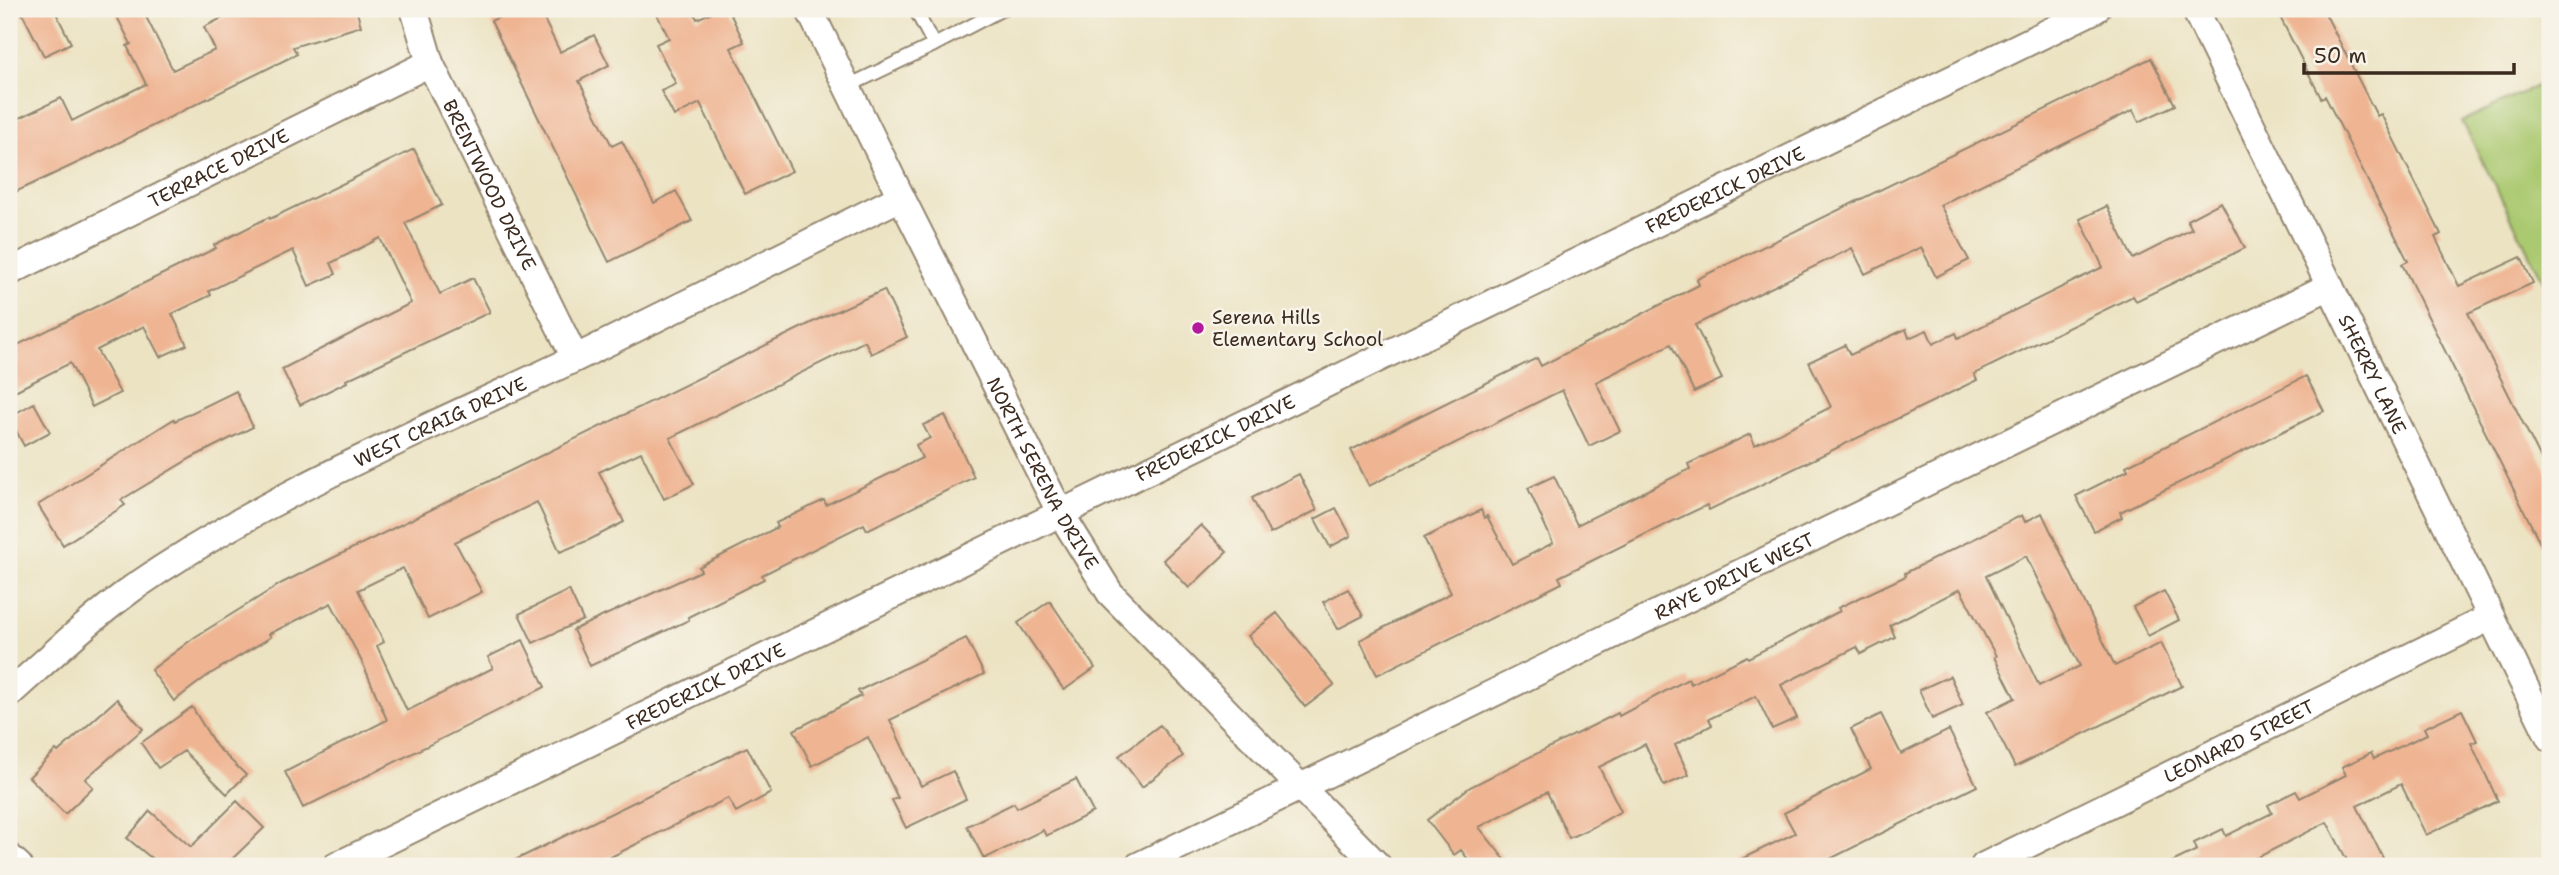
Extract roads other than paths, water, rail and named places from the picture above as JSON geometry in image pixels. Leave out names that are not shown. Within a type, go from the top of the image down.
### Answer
[{"type":"street","name":"BRENTWOOD DRIVE","points":[[414,9],[430,63],[575,358]]},
{"type":"street","name":"NORTH SERENA DRIVE","points":[[809,9],[1061,514],[1111,593],[1378,866]]},
{"type":"street","name":"FREDERICK DRIVE","points":[[336,866],[2096,9]]},
{"type":"street","name":"SHERRY LANE","points":[[2195,9],[2550,738]]},
{"type":"street","name":"TERRACE DRIVE","points":[[9,272],[430,63]]},
{"type":"street","name":"WEST CRAIG DRIVE","points":[[9,695],[92,619],[202,544],[330,473],[575,358],[901,197]]},
{"type":"street","name":"RAYE DRIVE WEST","points":[[1138,866],[2330,286]]},
{"type":"street","name":"LEONARD STREET","points":[[1984,866],[2491,617]]},
{"type":"street","points":[[9,857],[19,866]]},
{"type":"lane","points":[[915,9],[934,45]]},
{"type":"lane","points":[[846,87],[1003,9]]},
{"type":"place","name":"Serena Hills Elementary School","points":[[1198,328]]}]
